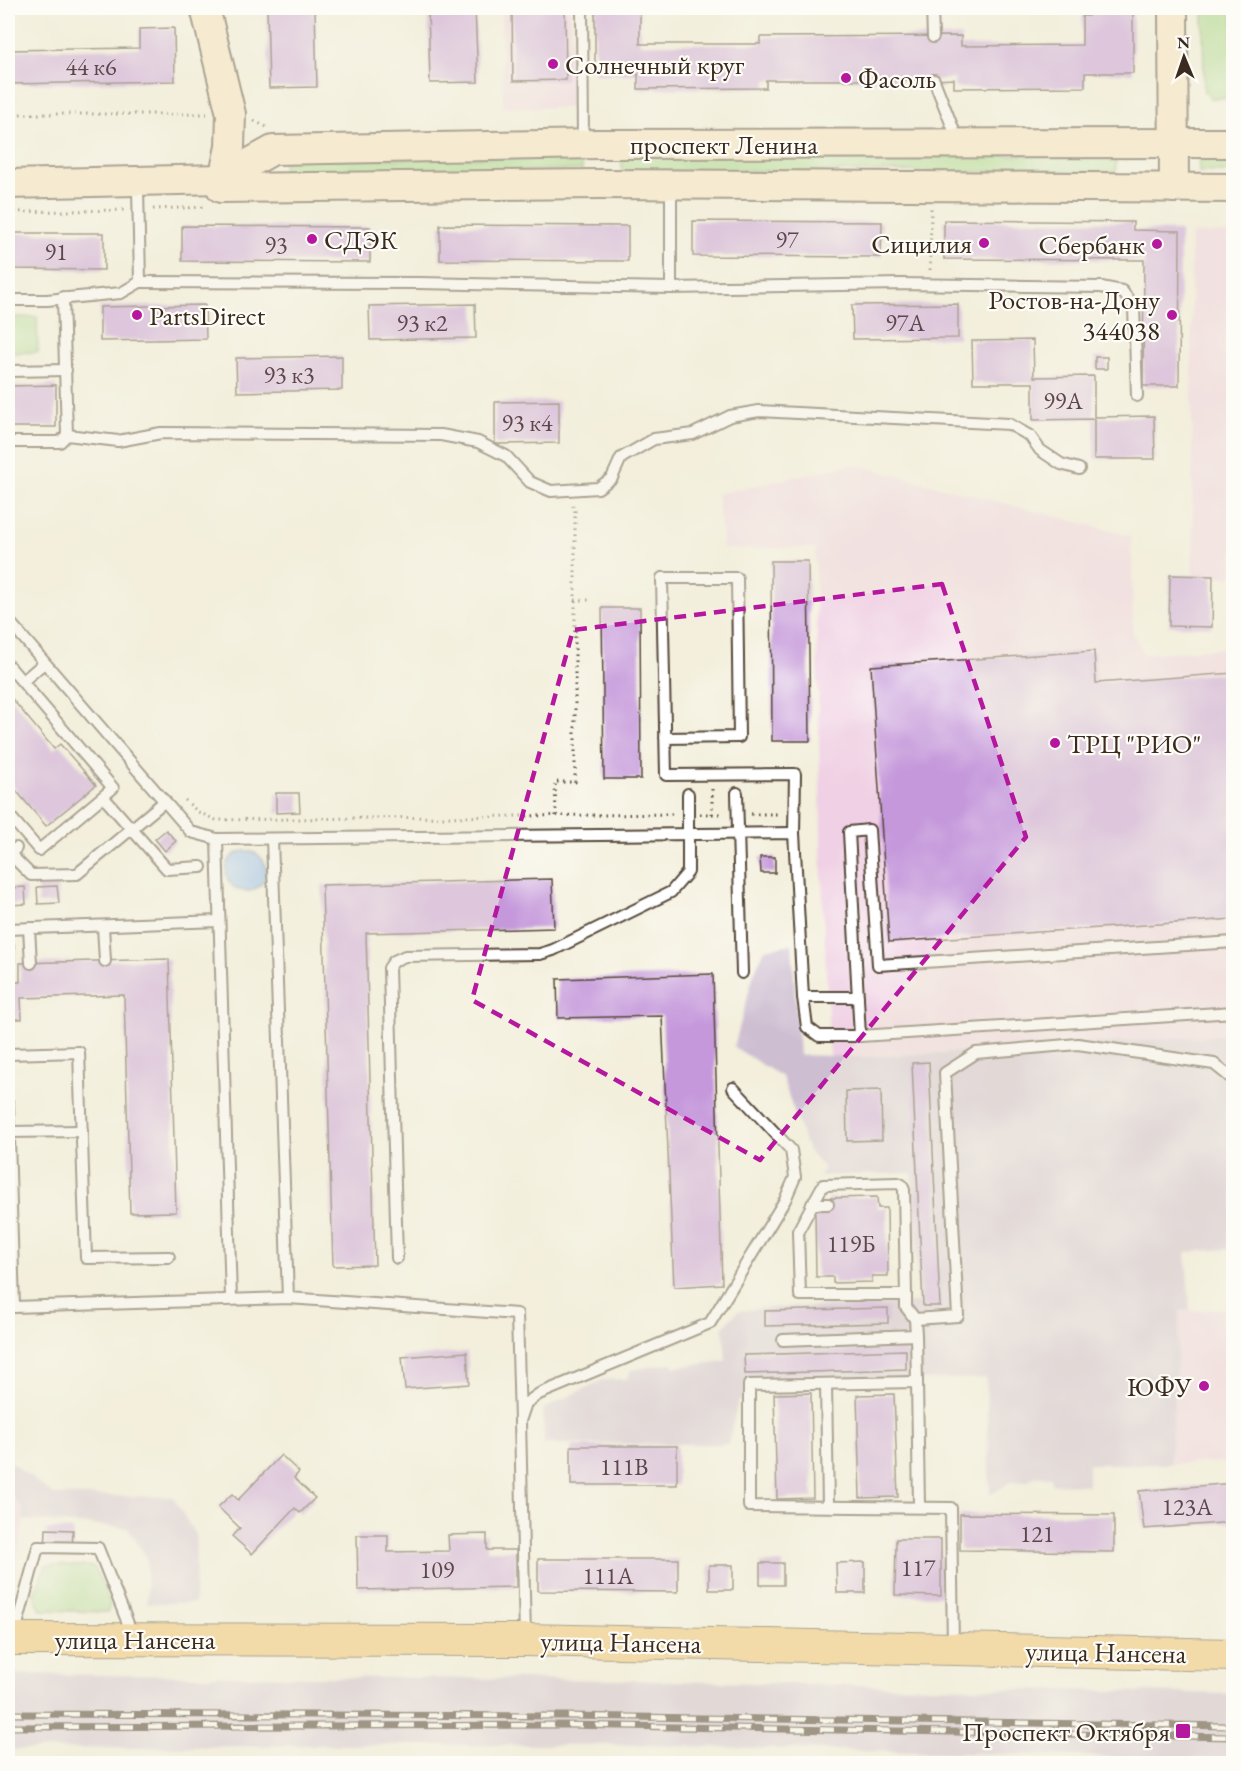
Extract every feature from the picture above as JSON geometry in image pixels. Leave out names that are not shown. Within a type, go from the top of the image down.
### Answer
[{"type":"main road","points":[[8,184],[221,183],[230,147],[231,114],[205,8]]},
{"type":"main road","points":[[1173,8],[1174,188]]},
{"type":"main road","name":"проспект Ленина","points":[[221,183],[273,150],[591,145],[1233,143]]},
{"type":"main road","points":[[591,145],[598,184]]},
{"type":"main road","name":"проспект Ленина","points":[[221,183],[1233,188]]},
{"type":"main road","name":"улица Нансена","points":[[10,1639],[525,1640],[1233,1655]]},
{"type":"lane","points":[[582,8],[591,145]]},
{"type":"lane","points":[[932,8],[933,37]]},
{"type":"lane","points":[[934,80],[960,144]]},
{"type":"lane","points":[[671,185],[671,288]]},
{"type":"lane","points":[[138,189],[140,282]]},
{"type":"lane","points":[[8,300],[121,293],[140,282],[419,283],[671,288],[930,284],[1101,287],[1122,291],[1134,307],[1137,396]]},
{"type":"lane","points":[[8,442],[60,442],[67,435],[63,297]]},
{"type":"lane","points":[[8,371],[66,370]]},
{"type":"lane","points":[[67,435],[118,441],[161,433],[441,435],[478,442],[497,451],[506,456],[530,482],[551,491],[598,488],[612,478],[621,458],[654,439],[693,434],[730,417],[759,411],[828,413],[870,419],[1009,424],[1030,436],[1040,450],[1061,464],[1079,469]]},
{"type":"lane","points":[[665,738],[739,737],[737,578],[663,578],[665,738],[666,775],[795,774],[795,833],[803,997],[807,1027],[819,1036],[860,1036],[1233,1012]]},
{"type":"lane","points":[[8,620],[191,832],[217,840],[795,833]]},
{"type":"lane","points":[[23,681],[45,663]]},
{"type":"lane","points":[[8,665],[113,788],[39,850],[8,814]]},
{"type":"lane","points":[[737,793],[742,973]]},
{"type":"lane","points":[[398,1258],[389,968],[394,961],[405,956],[540,954],[553,950],[671,892],[688,872],[688,794]]},
{"type":"lane","points":[[106,800],[167,869],[201,867]]},
{"type":"lane","points":[[16,848],[10,854],[31,875],[78,874],[165,801]]},
{"type":"lane","points":[[860,1036],[849,832],[869,830],[878,965],[1233,942]]},
{"type":"lane","points":[[272,839],[288,1298]]},
{"type":"lane","points":[[217,840],[231,1299]]},
{"type":"lane","points":[[8,929],[219,921]]},
{"type":"lane","points":[[103,926],[105,961]]},
{"type":"lane","points":[[29,928],[31,963]]},
{"type":"lane","points":[[8,946],[9,982]]},
{"type":"lane","points":[[803,997],[858,997]]},
{"type":"lane","points":[[915,1319],[958,1316],[945,1073],[976,1053],[1078,1044],[1214,1064],[1233,1080]]},
{"type":"lane","points":[[8,1054],[79,1052],[86,1258],[169,1257]]},
{"type":"lane","points":[[520,1421],[526,1403],[539,1394],[710,1323],[786,1200],[795,1177],[791,1150],[733,1088]]},
{"type":"lane","points":[[8,1104],[14,1307],[288,1298],[517,1314],[525,1640]]},
{"type":"lane","points":[[8,1132],[82,1131]]},
{"type":"lane","points":[[906,1295],[800,1295],[797,1236],[823,1185],[898,1183],[902,1185],[906,1295],[906,1307],[915,1319],[916,1335],[919,1506]]},
{"type":"lane","points":[[812,1204],[828,1204]]},
{"type":"lane","points":[[783,1340],[916,1335]]},
{"type":"lane","points":[[917,1382],[749,1385],[749,1506],[951,1508],[953,1513],[954,1649]]},
{"type":"lane","points":[[826,1384],[828,1506]]},
{"type":"lane","points":[[10,1639],[38,1547],[98,1548],[135,1639]]},
{"type":"path","points":[[930,284],[931,187]]},
{"type":"path","points":[[556,816],[555,782],[575,782],[575,509]]},
{"type":"path","points":[[575,600],[591,600]]},
{"type":"path","points":[[712,784],[712,814]]},
{"type":"path","points":[[154,789],[169,787],[198,812],[216,820],[795,814]]},
{"type":"highlighted area","points":[[942,584],[1026,837],[760,1160],[472,1000],[573,630]]},
{"type":"shaded area","points":[[501,8],[571,8],[573,108],[503,107]]},
{"type":"shaded area","points":[[1233,233],[1233,576],[1193,578],[1191,234]]},
{"type":"shaded area","points":[[853,464],[1131,536],[1133,633],[1144,654],[1233,647],[1233,1035],[830,1058],[822,883],[815,548],[723,549],[717,494]]},
{"type":"shaded area","points":[[792,944],[799,1055],[860,1057],[1233,1035],[1233,1249],[1186,1252],[1190,1310],[1180,1311],[1170,1464],[1088,1464],[1088,1485],[1051,1484],[1051,1477],[1034,1477],[1027,1482],[1012,1481],[990,1495],[986,1378],[765,1384],[738,1402],[728,1444],[544,1444],[543,1409],[602,1380],[627,1379],[631,1370],[672,1363],[675,1367],[726,1361],[723,1327],[738,1311],[774,1307],[918,1303],[912,1173],[819,1176],[824,1168],[808,1151],[782,1077],[734,1047],[754,973],[765,949]]},
{"type":"shaded area","name":"ЮФУ","points":[[1233,1308],[1233,1462],[1170,1464],[1180,1311]]},
{"type":"shaded area","points":[[8,1460],[54,1495],[173,1497],[196,1536],[195,1603],[147,1603],[147,1558],[128,1528],[24,1520],[23,1508],[8,1492]]},
{"type":"shaded area","points":[[8,1492],[23,1508],[24,1520],[11,1598],[8,1598]]},
{"type":"shaded area","points":[[8,1674],[628,1680],[1233,1694],[1233,1760],[629,1745],[317,1745],[8,1750]]},
{"type":"green space","points":[[1203,8],[1233,8],[1233,98],[1210,98],[1204,91]]},
{"type":"green space","points":[[1198,152],[1233,152],[1233,172],[1199,172]]},
{"type":"green space","points":[[622,155],[1116,155],[1116,172],[622,171]]},
{"type":"green space","points":[[582,156],[582,170],[284,174],[283,160]]},
{"type":"green space","points":[[8,317],[37,317],[38,352],[8,353]]},
{"type":"green space","points":[[46,1565],[94,1566],[110,1603],[108,1612],[41,1610],[34,1594]]},
{"type":"water","points":[[246,851],[254,852],[260,857],[265,863],[265,879],[260,885],[254,890],[246,891],[238,890],[232,885],[227,879],[226,871],[227,863],[232,857],[238,852]]},
{"type":"building","points":[[267,8],[315,8],[317,87],[269,88]]},
{"type":"building","points":[[428,8],[475,8],[478,82],[430,83]]},
{"type":"building","points":[[512,8],[565,8],[566,80],[513,81]]},
{"type":"building","points":[[595,8],[640,8],[640,44],[760,44],[760,37],[961,36],[961,46],[1082,45],[1082,16],[1088,16],[1088,8],[1133,8],[1133,73],[1085,73],[1085,87],[954,88],[954,79],[766,80],[766,88],[638,89],[638,74],[595,74]]},
{"type":"building","points":[[174,28],[175,81],[8,84],[8,50],[139,48],[139,29]]},
{"type":"building","points":[[944,220],[1133,222],[1133,230],[1180,231],[1179,386],[1143,386],[1144,260],[944,259]]},
{"type":"building","points":[[693,221],[882,222],[881,257],[693,256]]},
{"type":"building","points":[[440,225],[628,226],[628,261],[440,260]]},
{"type":"building","points":[[182,226],[370,227],[370,262],[182,261]]},
{"type":"building","points":[[8,233],[104,233],[104,270],[8,269]]},
{"type":"building","points":[[475,304],[476,338],[370,340],[369,306]]},
{"type":"building","points":[[958,304],[958,338],[853,339],[852,305]]},
{"type":"building","points":[[205,305],[206,339],[100,341],[100,307]]},
{"type":"building","points":[[1033,340],[1034,377],[1094,376],[1094,417],[1154,416],[1155,459],[1094,459],[1094,419],[1033,420],[1033,383],[973,383],[972,341]]},
{"type":"building","points":[[342,356],[342,390],[237,392],[236,358]]},
{"type":"building","points":[[1095,357],[1107,357],[1107,369],[1095,369]]},
{"type":"building","points":[[56,385],[56,427],[8,427],[8,386]]},
{"type":"building","points":[[559,401],[559,443],[495,444],[495,402]]},
{"type":"building","points":[[771,561],[808,561],[810,741],[772,741]]},
{"type":"building","points":[[1170,575],[1213,576],[1212,627],[1169,626]]},
{"type":"building","points":[[602,608],[640,608],[641,779],[604,779]]},
{"type":"building","name":"ТРЦ \"РИО\"","points":[[1094,651],[1096,683],[1234,673],[1234,919],[889,942],[871,666]]},
{"type":"building","points":[[8,694],[54,749],[60,744],[96,785],[46,826],[8,781]]},
{"type":"building","points":[[276,793],[299,793],[300,812],[276,813]]},
{"type":"building","points":[[166,830],[176,841],[165,851],[155,839]]},
{"type":"building","points":[[760,857],[775,857],[775,873],[761,873]]},
{"type":"building","points":[[552,879],[554,928],[366,933],[375,1265],[333,1266],[322,885]]},
{"type":"building","points":[[57,886],[59,903],[38,904],[37,887]]},
{"type":"building","points":[[25,887],[26,904],[8,905],[8,888]]},
{"type":"building","points":[[169,959],[176,1212],[130,1213],[124,995],[21,998],[22,1019],[8,1019],[8,982],[20,982],[20,963]]},
{"type":"building","points":[[713,974],[722,1284],[674,1287],[662,1016],[558,1018],[557,979]]},
{"type":"building","points":[[929,1062],[940,1306],[923,1306],[912,1063]]},
{"type":"building","points":[[881,1090],[882,1140],[847,1141],[846,1091]]},
{"type":"building","points":[[877,1197],[878,1208],[887,1208],[888,1276],[872,1276],[872,1282],[833,1283],[833,1277],[816,1277],[815,1210],[828,1210],[828,1198]]},
{"type":"building","points":[[888,1308],[888,1323],[765,1326],[765,1311]]},
{"type":"building","points":[[906,1350],[906,1369],[745,1374],[744,1355]]},
{"type":"building","points":[[467,1352],[469,1384],[405,1389],[402,1357]]},
{"type":"building","points":[[811,1393],[813,1498],[777,1499],[774,1394]]},
{"type":"building","points":[[894,1394],[898,1497],[860,1498],[857,1395]]},
{"type":"building","points":[[571,1446],[677,1446],[677,1485],[571,1485]]},
{"type":"building","points":[[281,1455],[299,1472],[294,1478],[315,1498],[300,1513],[295,1508],[252,1554],[232,1536],[240,1528],[218,1507],[232,1494],[238,1500]]},
{"type":"building","points":[[1234,1483],[1234,1522],[1144,1529],[1139,1491]]},
{"type":"building","points":[[960,1514],[1114,1515],[1114,1552],[960,1550]]},
{"type":"building","points":[[46,1529],[73,1530],[72,1551],[45,1550]]},
{"type":"building","points":[[487,1534],[487,1550],[516,1550],[516,1587],[358,1590],[357,1535],[388,1535],[388,1552],[449,1551],[448,1535]]},
{"type":"building","points":[[896,1539],[941,1539],[941,1596],[895,1595]]},
{"type":"building","points":[[538,1559],[678,1559],[678,1592],[538,1591]]},
{"type":"building","points":[[865,1562],[865,1593],[837,1593],[836,1563]]},
{"type":"building","points":[[760,1563],[783,1563],[783,1585],[760,1585]]},
{"type":"building","points":[[709,1565],[733,1565],[733,1590],[709,1590]]},
{"type":"railway","points":[[8,1714],[567,1716],[1234,1726]]},
{"type":"railway","points":[[8,1727],[565,1725],[1234,1737]]},
{"type":"place","name":"Солнечный круг","points":[[553,64]]},
{"type":"place","name":"Фасоль","points":[[846,78]]},
{"type":"place","name":"СДЭК","points":[[312,239]]},
{"type":"place","name":"Сицилия","points":[[984,243]]},
{"type":"place","name":"Сбербанк","points":[[1157,244]]},
{"type":"place","name":"PartsDirect","points":[[137,315]]},
{"type":"place","name":"Ростов-на-Дону 344038","points":[[1172,315]]},
{"type":"place","name":"ТРЦ \"РИО\"","points":[[1055,743]]},
{"type":"place","name":"ЮФУ","points":[[1204,1386]]},
{"type":"place","name":"Проспект Октября","points":[[1183,1731]]}]
